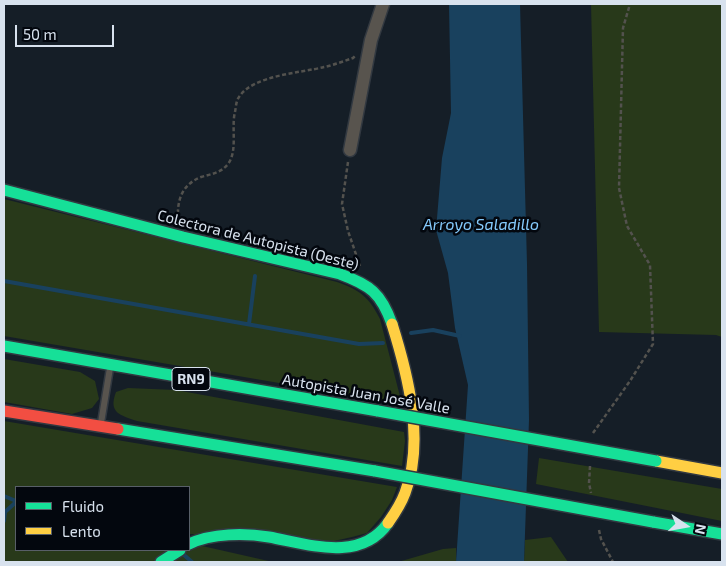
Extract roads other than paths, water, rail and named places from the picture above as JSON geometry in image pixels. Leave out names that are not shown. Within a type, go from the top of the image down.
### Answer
[{"type":"main road","name":"Colectora de Autopista (Oeste)","points":[[4,190],[183,237],[340,274],[362,282],[378,296],[389,316],[400,348],[411,398],[414,447],[406,492],[399,507],[385,527],[368,542],[340,548],[305,545],[268,537],[238,534],[214,536],[190,544]]},
{"type":"main road","name":"Autopista Juan José Valle","points":[[4,346],[722,473]]},
{"type":"main road","points":[[4,411],[375,472],[722,534]]},
{"type":"main road","points":[[161,562],[178,551]]},
{"type":"street","points":[[350,150],[371,40],[383,4]]},
{"type":"lane","points":[[100,427],[111,365]]},
{"type":"water","name":"Arroyo Saladillo","points":[[449,4],[520,4],[529,420],[524,562],[456,562],[468,385],[455,328],[448,273],[436,230],[442,158],[451,113]]},
{"type":"waterway","points":[[249,324],[255,276]]},
{"type":"waterway","points":[[4,281],[359,344],[383,343]]},
{"type":"waterway","points":[[411,333],[433,330],[460,336]]},
{"type":"waterway","points":[[4,496],[15,501]]},
{"type":"waterway","points":[[4,521],[5,512],[15,503]]},
{"type":"waterway","points":[[184,555],[192,562]]}]
